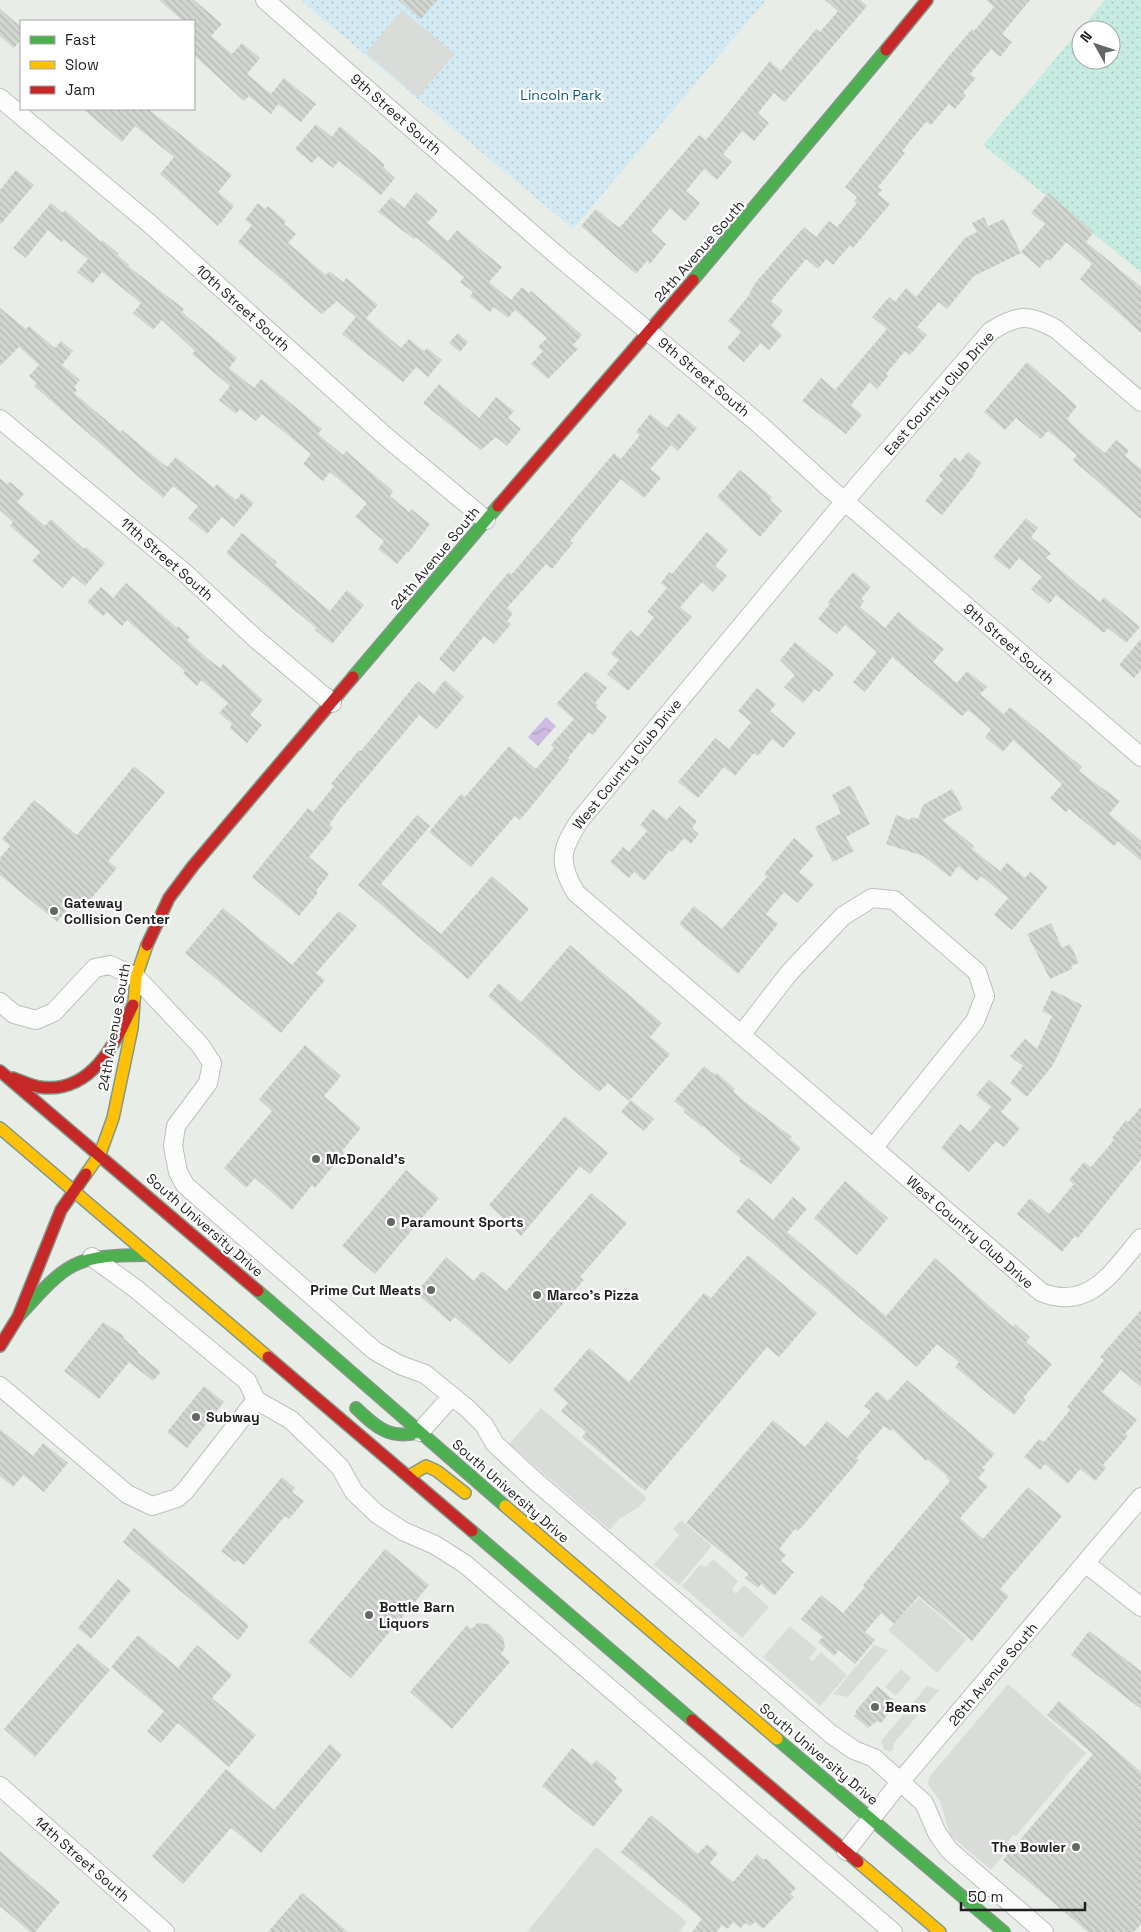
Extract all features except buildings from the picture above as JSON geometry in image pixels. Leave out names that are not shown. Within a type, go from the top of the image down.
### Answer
[{"type":"main road","name":"24th Avenue South","points":[[18,1317],[61,1210],[100,1154],[113,1118],[132,1028],[136,977],[151,933],[169,898],[193,866],[486,520],[756,207],[927,0]]},
{"type":"main road","points":[[3,1074],[42,1088],[76,1083],[98,1069],[114,1046],[133,1005]]},
{"type":"main road","name":"South University Drive","points":[[3,1074],[100,1154],[544,1540],[1004,1932]]},
{"type":"main road","points":[[0,1128],[940,1932]]},
{"type":"main road","points":[[0,1346],[18,1317],[53,1280],[75,1262],[92,1257],[147,1255]]},
{"type":"main road","points":[[262,1352],[282,1353]]},
{"type":"main road","points":[[349,1403],[378,1428],[395,1436],[406,1436],[420,1432]]},
{"type":"main road","points":[[409,1476],[426,1466],[437,1471],[475,1501]]},
{"type":"main road","points":[[521,1534],[544,1540]]},
{"type":"street","name":"9th Street South","points":[[265,0],[553,252],[758,423],[845,501],[1141,757]]},
{"type":"street","name":"10th Street South","points":[[0,98],[150,224],[385,436],[486,520]]},
{"type":"street","name":"East Country Club Drive","points":[[845,501],[982,341],[992,331],[1006,322],[1023,316],[1041,321],[1056,329],[1141,402]]},
{"type":"street","name":"11th Street South","points":[[0,418],[186,574],[256,639],[332,703]]},
{"type":"street","name":"West Country Club Drive","points":[[845,501],[580,820],[568,838],[563,856],[566,876],[576,893],[1041,1292],[1055,1298],[1088,1293],[1102,1284],[1141,1238]]},
{"type":"street","points":[[741,1035],[789,972],[843,916],[872,898],[894,900],[902,906],[977,972],[985,996],[976,1021],[873,1148]]},
{"type":"street","points":[[0,1002],[14,1014],[36,1020],[54,1012],[95,968],[110,965],[136,977],[176,1022],[200,1045],[212,1063],[208,1083],[176,1126],[172,1146],[178,1172],[185,1185],[375,1351],[400,1365],[425,1374],[452,1396],[484,1424],[495,1444],[533,1479],[831,1734],[854,1750],[874,1758],[924,1802],[937,1833],[949,1850],[1044,1932]]},
{"type":"street","points":[[92,1257],[136,1289],[247,1381],[256,1400],[291,1420],[340,1467],[354,1492],[377,1514],[404,1531],[435,1545],[465,1564],[893,1932]]},
{"type":"street","points":[[0,1386],[123,1490],[152,1506],[177,1498],[185,1490],[256,1400]]},
{"type":"street","points":[[420,1432],[452,1396]]},
{"type":"street","name":"26th Avenue South","points":[[846,1851],[900,1782],[1141,1497]]},
{"type":"street","points":[[1085,1563],[1141,1607]]},
{"type":"street","name":"14th Street South","points":[[0,1786],[164,1932]]},
{"type":"shaded area","points":[[1105,0],[1141,0],[1141,272],[983,145],[1071,40],[1071,70],[1121,70],[1121,20],[1088,20]]},
{"type":"shaded area","points":[[402,10],[455,54],[418,97],[366,53]]},
{"type":"shaded area","points":[[541,1408],[647,1498],[639,1507],[619,1519],[610,1530],[509,1444]]},
{"type":"shaded area","points":[[681,1520],[712,1546],[679,1585],[654,1565],[679,1535],[673,1529]]},
{"type":"shaded area","points":[[713,1559],[738,1581],[732,1590],[736,1594],[744,1585],[769,1607],[742,1638],[682,1586],[700,1565],[706,1567]]},
{"type":"shaded area","points":[[919,1598],[967,1639],[937,1673],[888,1630]]},
{"type":"shaded area","points":[[790,1626],[817,1649],[809,1658],[813,1661],[821,1652],[847,1675],[820,1706],[763,1657]]},
{"type":"shaded area","points":[[874,1645],[888,1650],[848,1697],[833,1694]]},
{"type":"shaded area","points":[[901,1669],[911,1678],[896,1696],[885,1687]]},
{"type":"shaded area","points":[[1008,1684],[1086,1753],[1016,1836],[1013,1835],[1005,1845],[1009,1848],[991,1870],[950,1835],[940,1801],[927,1783],[931,1775]]},
{"type":"shaded area","points":[[927,1686],[939,1690],[894,1743],[893,1749],[890,1752],[884,1749],[881,1741]]},
{"type":"shaded area","points":[[596,1847],[687,1922],[679,1932],[527,1932]]},
{"type":"green space","name":"Lincoln Park","points":[[300,0],[766,0],[573,229]]},
{"type":"water","points":[[546,717],[556,726],[538,746],[528,737]]},
{"type":"traffic: fast","points":[[693,280],[886,50]]},
{"type":"traffic: fast","points":[[353,677],[498,506]]},
{"type":"traffic: fast","points":[[18,1317],[48,1285],[73,1266],[86,1260],[102,1257],[147,1255]]},
{"type":"traffic: fast","points":[[258,1291],[505,1506]]},
{"type":"traffic: fast","points":[[356,1408],[378,1426],[392,1433],[409,1434],[420,1432]]},
{"type":"traffic: fast","points":[[472,1531],[692,1720]]},
{"type":"traffic: fast","points":[[777,1739],[1004,1932]]},
{"type":"traffic: slow","points":[[86,1174],[100,1154],[113,1118],[132,1028],[136,977],[147,945]]},
{"type":"traffic: slow","points":[[0,1128],[268,1357]]},
{"type":"traffic: slow","points":[[409,1476],[426,1466],[437,1471],[465,1493]]},
{"type":"traffic: slow","points":[[505,1506],[777,1739]]},
{"type":"traffic: slow","points":[[858,1862],[940,1932]]},
{"type":"traffic: jam","points":[[886,50],[927,0]]},
{"type":"traffic: jam","points":[[498,506],[693,280]]},
{"type":"traffic: jam","points":[[147,945],[169,898],[193,866],[353,677]]},
{"type":"traffic: jam","points":[[13,1078],[39,1087],[57,1087],[73,1083],[87,1075],[99,1064],[109,1050],[133,1005]]},
{"type":"traffic: jam","points":[[0,1071],[258,1291]]},
{"type":"traffic: jam","points":[[0,1346],[18,1317],[61,1210],[86,1174]]},
{"type":"traffic: jam","points":[[268,1357],[472,1531]]},
{"type":"traffic: jam","points":[[692,1720],[858,1862]]},
{"type":"place","name":"Gateway Collision Center","points":[[54,911]]},
{"type":"place","name":"McDonald's","points":[[316,1159]]},
{"type":"place","name":"Paramount Sports","points":[[391,1222]]},
{"type":"place","name":"Prime Cut Meats","points":[[431,1290]]},
{"type":"place","name":"Marco's Pizza","points":[[537,1295]]},
{"type":"place","name":"Subway","points":[[196,1417]]},
{"type":"place","name":"Bottle Barn Liquors","points":[[369,1615]]},
{"type":"place","name":"Beans","points":[[875,1707]]},
{"type":"place","name":"The Bowler","points":[[1076,1847]]}]
